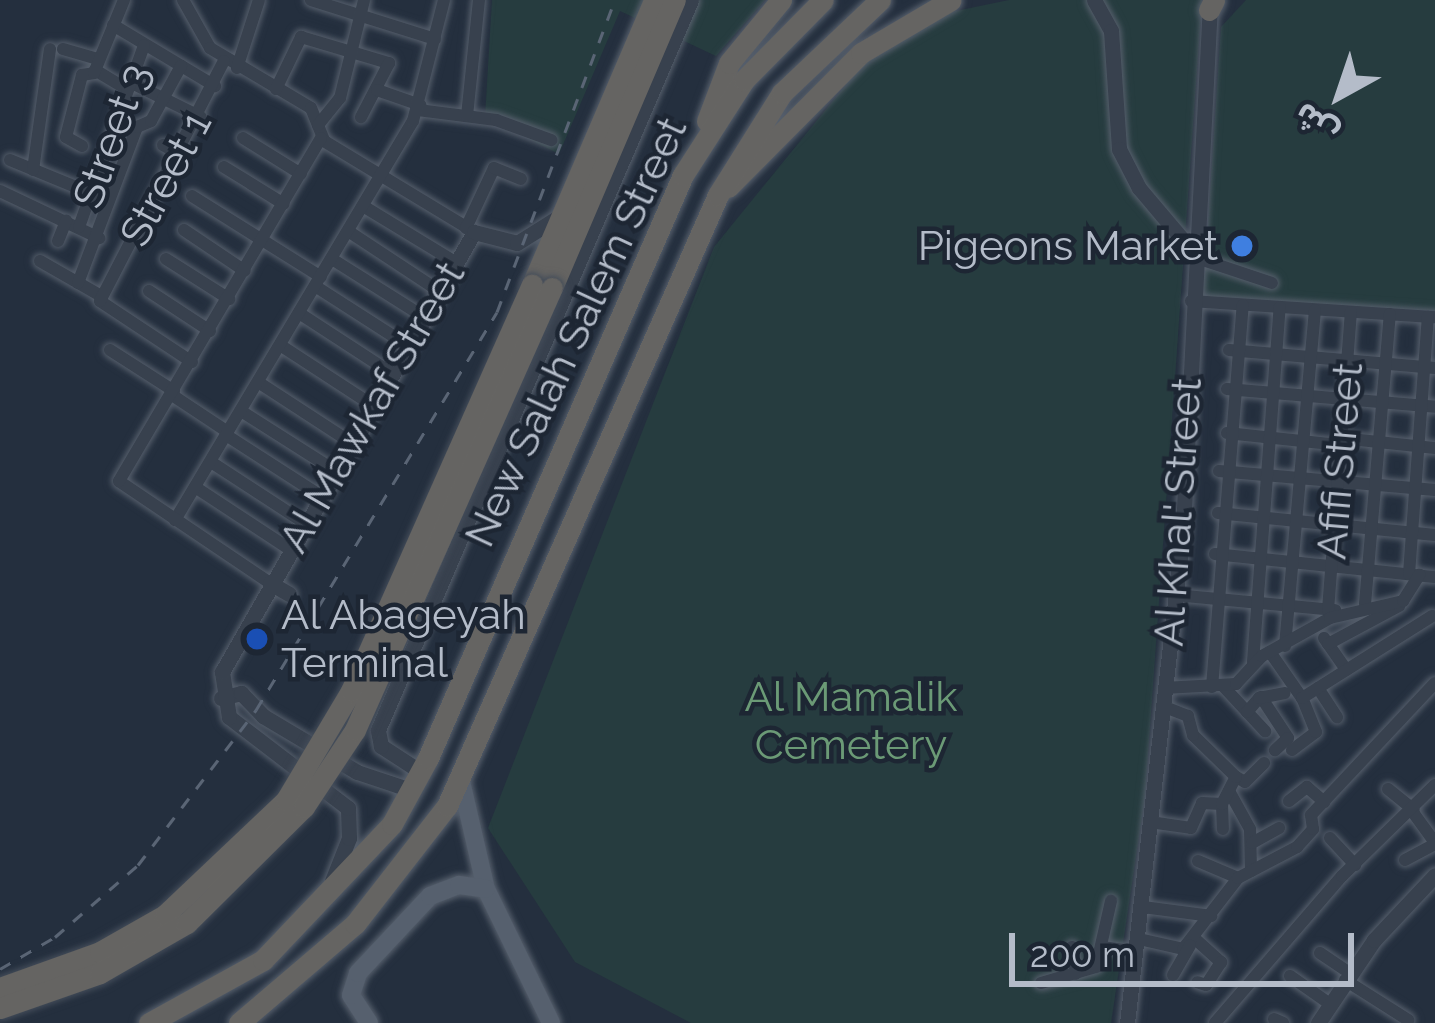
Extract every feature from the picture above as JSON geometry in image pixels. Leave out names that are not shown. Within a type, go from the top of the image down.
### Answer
[{"type":"highway","points":[[0,1008],[100,973],[187,923],[304,807],[355,730],[542,286],[566,212],[654,0]]},
{"type":"highway","points":[[0,988],[100,952],[165,915],[286,800],[351,691],[675,0]]},
{"type":"highway","points":[[703,138],[729,64],[781,0]]},
{"type":"highway","name":"New Salah Salem Street","points":[[149,1023],[238,978],[304,924],[370,854],[416,781],[703,138],[726,104],[823,0]]},
{"type":"highway","name":"New Salah Salem Street","points":[[239,1023],[311,967],[380,898],[461,781],[718,195],[758,124],[802,70],[880,0]]},
{"type":"highway","points":[[718,195],[860,53],[950,0]]},
{"type":"main road","points":[[461,781],[486,889],[551,1023]]},
{"type":"main road","points":[[369,1023],[351,995],[358,973],[430,896],[459,885],[486,889]]},
{"type":"street","points":[[82,146],[66,137],[82,75],[97,65],[124,0]]},
{"type":"street","points":[[183,0],[231,64],[311,108],[320,132],[380,177],[470,230],[517,243],[566,212]]},
{"type":"street","name":"Street 1","points":[[101,295],[182,155],[214,86],[231,64],[259,0]]},
{"type":"street","points":[[310,0],[363,6],[435,39]]},
{"type":"street","points":[[175,520],[419,108],[443,0]]},
{"type":"street","points":[[467,116],[479,0]]},
{"type":"street","points":[[416,781],[385,751],[378,730],[691,0]]},
{"type":"street","points":[[1094,0],[1111,31],[1119,149],[1139,188],[1194,254],[1272,283]]},
{"type":"street","name":"Al Khal' Street","points":[[1127,1023],[1175,595],[1211,4]]},
{"type":"street","points":[[289,594],[119,484],[284,205],[340,98],[363,6]]},
{"type":"street","points":[[113,25],[214,86]]},
{"type":"street","points":[[276,89],[301,38],[390,64],[361,118]]},
{"type":"street","name":"Street 3","points":[[58,242],[93,194],[126,85],[144,45]]},
{"type":"street","points":[[33,170],[57,49],[201,117]]},
{"type":"street","points":[[78,283],[99,238],[137,127],[163,100],[181,67]]},
{"type":"street","points":[[377,90],[419,108],[467,116],[550,140]]},
{"type":"street","points":[[243,138],[301,174]]},
{"type":"street","points":[[163,145],[182,155]]},
{"type":"street","points":[[10,160],[70,191],[93,194]]},
{"type":"street","points":[[224,167],[284,205]]},
{"type":"street","points":[[470,230],[494,168],[521,179]]},
{"type":"street","points":[[149,180],[164,188]]},
{"type":"street","points":[[0,191],[99,238]]},
{"type":"street","points":[[192,196],[407,345]]},
{"type":"street","points":[[363,206],[455,262]]},
{"type":"street","points":[[184,230],[245,271]]},
{"type":"street","name":"Al Mawkaf Street","points":[[221,698],[225,664],[470,230]]},
{"type":"street","points":[[348,231],[439,291]]},
{"type":"street","points":[[166,259],[229,299]]},
{"type":"street","points":[[332,259],[424,317]]},
{"type":"street","points":[[40,261],[101,295],[192,362]]},
{"type":"street","points":[[149,291],[210,331]]},
{"type":"street","points":[[1191,302],[1431,317],[1428,406],[1419,446],[1412,532],[1414,575],[1398,604],[1328,644]]},
{"type":"street","points":[[1217,686],[1220,555],[1235,351],[1243,305]]},
{"type":"street","points":[[1252,662],[1280,307]]},
{"type":"street","points":[[1285,646],[1315,310]]},
{"type":"street","name":"Afifi Street","points":[[1328,610],[1352,312]]},
{"type":"street","points":[[299,313],[391,373]]},
{"type":"street","points":[[1365,604],[1390,314]]},
{"type":"street","points":[[280,345],[372,405]]},
{"type":"street","points":[[110,350],[319,495]]},
{"type":"street","points":[[1235,351],[1430,367]]},
{"type":"street","points":[[258,382],[350,442]]},
{"type":"street","points":[[1233,389],[1428,406]]},
{"type":"street","points":[[241,411],[334,470]]},
{"type":"street","points":[[1231,433],[1435,448]]},
{"type":"street","points":[[211,462],[303,522]]},
{"type":"street","points":[[1226,472],[1435,490]]},
{"type":"street","points":[[195,487],[288,548]]},
{"type":"street","points":[[1224,514],[1435,535]]},
{"type":"street","points":[[1220,555],[1435,577]]},
{"type":"street","points":[[1175,595],[1346,611]]},
{"type":"street","points":[[1164,688],[1236,684],[1252,662],[1346,611],[1365,604],[1398,604]]},
{"type":"street","points":[[1398,604],[1416,628]]},
{"type":"street","points":[[1302,698],[1432,616]]},
{"type":"street","points":[[1317,628],[1346,670]]},
{"type":"street","points":[[1270,652],[1302,698],[1316,732],[1292,750]]},
{"type":"street","points":[[1198,861],[1244,874],[1297,848],[1324,802],[1435,683]]},
{"type":"street","points":[[1217,686],[1264,731]]},
{"type":"street","points":[[1318,688],[1337,717]]},
{"type":"street","points":[[304,924],[343,856],[351,818],[342,799],[242,730],[221,698],[241,693],[296,736],[368,777],[416,781]]},
{"type":"street","points":[[1247,712],[1262,698],[1285,693]]},
{"type":"street","points":[[1262,698],[1288,738],[1275,750]]},
{"type":"street","points":[[1102,947],[1178,952],[1244,874],[1252,843],[1229,791],[1193,734],[1188,716],[1162,706]]},
{"type":"street","points":[[282,758],[296,736]]},
{"type":"street","points":[[1150,822],[1191,828],[1202,803],[1247,781],[1264,763]]},
{"type":"street","points":[[1289,801],[1307,787],[1324,802]]},
{"type":"street","points":[[1215,1023],[1354,865],[1434,787]]},
{"type":"street","points":[[1388,789],[1413,811],[1435,843],[1405,860]]},
{"type":"street","points":[[1223,829],[1229,791]]},
{"type":"street","points":[[1252,843],[1279,828]]},
{"type":"street","points":[[1330,838],[1354,865]]},
{"type":"street","points":[[1318,1023],[1348,977],[1435,875]]},
{"type":"street","points":[[1041,983],[1098,965],[1112,901]]},
{"type":"street","points":[[1143,907],[1211,916]]},
{"type":"street","points":[[1173,975],[1192,939]]},
{"type":"street","points":[[1192,939],[1221,962],[1206,985],[1197,982]]},
{"type":"street","points":[[1072,947],[1076,974]]},
{"type":"street","points":[[1320,953],[1408,1021]]},
{"type":"street","points":[[1290,976],[1330,1004]]},
{"type":"green space","points":[[492,0],[765,0],[716,56],[620,11],[559,154],[485,117]]},
{"type":"green space","name":"Al Mamalik Cemetery","points":[[1009,0],[1202,0],[1145,797],[1111,1023],[691,1023],[575,962],[488,828],[714,247],[866,60],[946,13]]},
{"type":"green space","points":[[1246,0],[1435,0],[1435,311],[1203,297],[1221,27]]},
{"type":"railway","points":[[0,969],[55,937],[138,865],[256,710],[497,312],[615,0]]},
{"type":"place","name":"Pigeons Market","points":[[1242,246]]},
{"type":"place","name":"Al Abageyah Terminal","points":[[257,639]]}]
